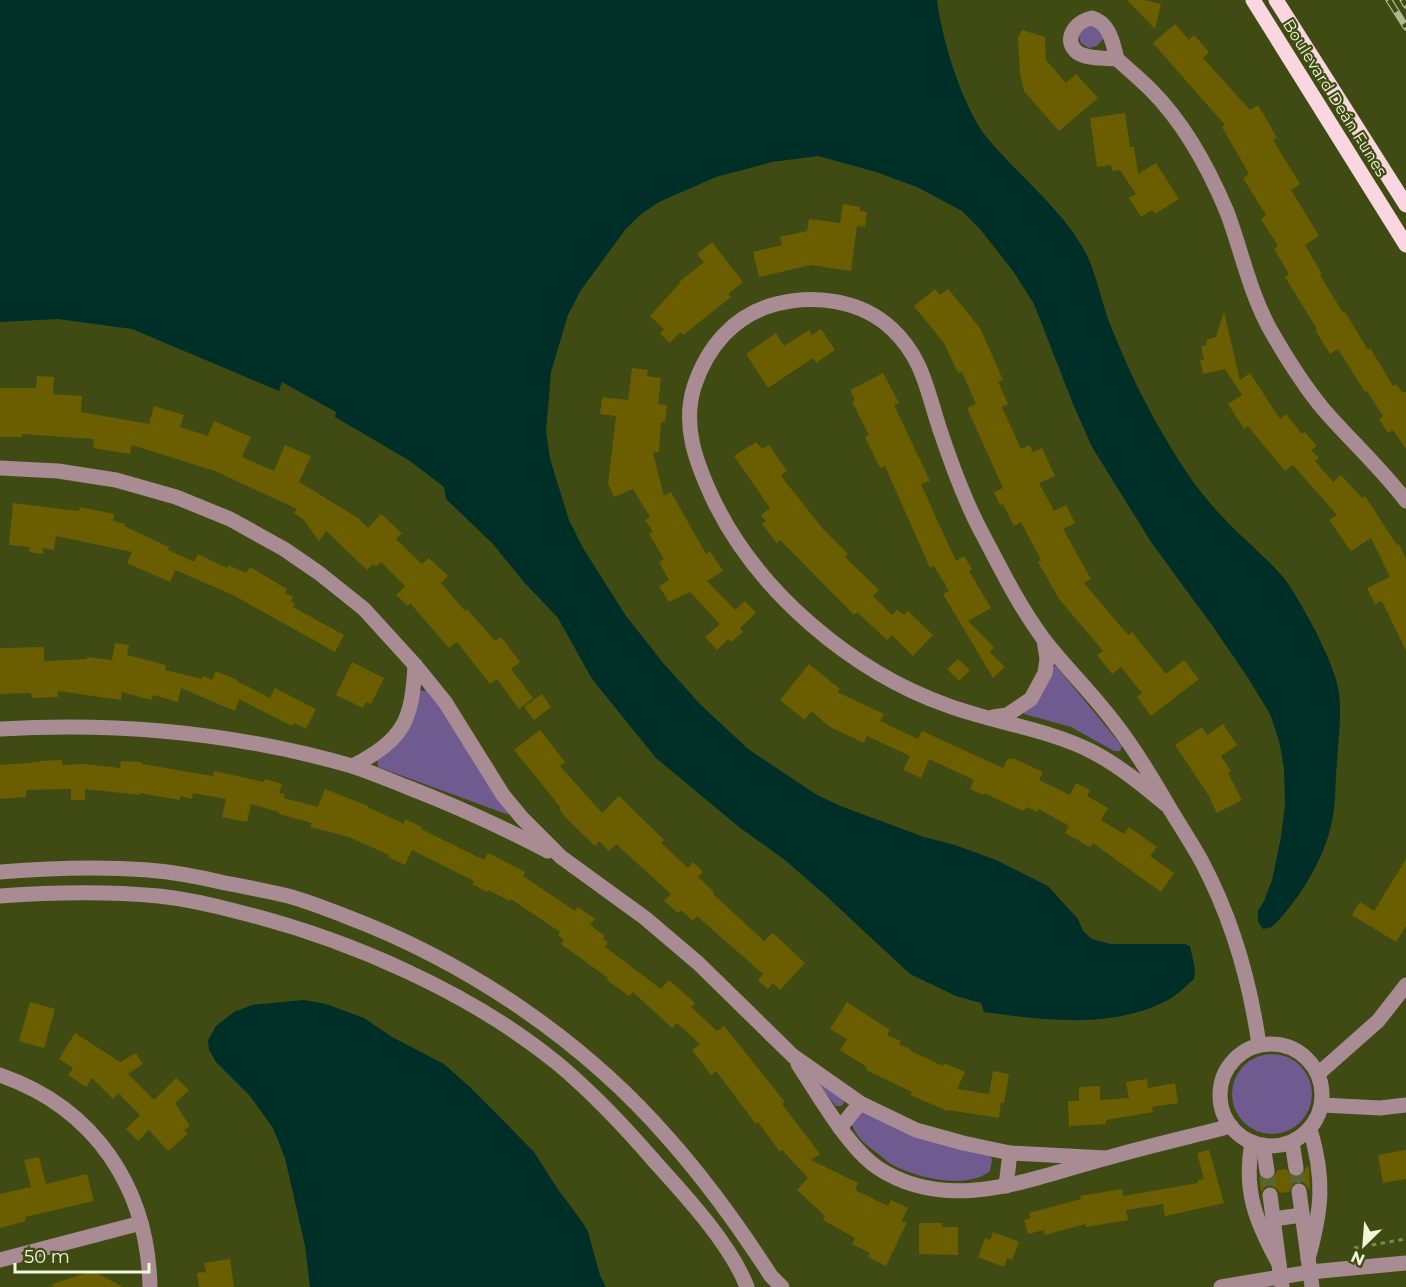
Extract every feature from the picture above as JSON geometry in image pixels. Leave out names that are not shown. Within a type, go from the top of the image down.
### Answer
[{"type":"main road","name":"Boulevard Deán Funes","points":[[1253,0],[1406,245]]},
{"type":"main road","name":"Boulevard Deán Funes","points":[[1276,0],[1406,205]]},
{"type":"street","points":[[1117,59],[1152,91],[1184,130],[1227,213],[1252,288],[1270,329],[1298,376],[1406,501]]},
{"type":"street","points":[[1169,807],[1126,773],[1092,751],[1055,736],[947,705],[901,686],[846,653],[797,611],[747,556],[718,510],[696,462],[690,431],[692,396],[701,367],[717,341],[742,320],[772,305],[801,300],[832,300],[859,308],[890,326],[910,350],[924,374],[931,404],[952,465],[975,521],[1011,589],[1044,640],[1111,717],[1146,766],[1202,862],[1232,929],[1253,1006],[1259,1045]]},
{"type":"street","points":[[0,468],[58,471],[116,480],[176,497],[230,519],[284,549],[320,573],[364,609],[415,665],[445,702],[503,795],[522,818],[561,857],[645,918],[698,963],[793,1056],[860,1103],[916,1130],[963,1143],[1010,1153],[1106,1158]]},
{"type":"street","points":[[987,718],[1007,715],[1031,699],[1045,673],[1047,659],[1044,640]]},
{"type":"street","points":[[354,766],[379,753],[398,736],[413,695],[415,665]]},
{"type":"street","points":[[0,729],[94,727],[222,737],[267,745],[354,766],[454,805],[561,857]]},
{"type":"street","points":[[0,872],[48,868],[94,868],[149,870],[199,877],[290,896],[380,929],[429,953],[531,1015],[621,1089],[668,1137],[712,1190],[771,1276],[782,1287]]},
{"type":"street","points":[[0,896],[72,892],[110,893],[160,896],[202,903],[298,928],[433,985],[522,1037],[557,1063],[594,1096],[622,1124],[688,1199],[718,1238],[747,1287]]},
{"type":"street","points":[[1318,1074],[1378,1021],[1406,985]]},
{"type":"street","points":[[1273,1043],[1300,1052],[1311,1062],[1318,1074],[1322,1089],[1322,1105],[1310,1128],[1292,1142],[1278,1145],[1257,1144],[1231,1126],[1222,1111],[1220,1094],[1223,1078],[1231,1063],[1243,1052],[1259,1045],[1273,1043]]},
{"type":"street","points":[[793,1056],[840,1128],[876,1167],[904,1182],[936,1191],[965,1192],[1006,1186],[1231,1126]]},
{"type":"street","points":[[0,1075],[46,1095],[81,1122],[103,1146],[125,1177],[141,1223],[150,1259],[150,1287]]},
{"type":"street","points":[[840,1128],[860,1103]]},
{"type":"street","points":[[1322,1105],[1380,1108],[1406,1106]]},
{"type":"street","points":[[1310,1128],[1315,1147],[1321,1196],[1310,1273]]},
{"type":"street","points":[[1292,1142],[1296,1168]]},
{"type":"street","points":[[1257,1144],[1267,1172]]},
{"type":"street","points":[[1257,1144],[1249,1171],[1252,1204],[1280,1276]]},
{"type":"street","points":[[1006,1186],[1010,1153]]},
{"type":"street","points":[[1299,1191],[1310,1273]]},
{"type":"street","points":[[1270,1194],[1280,1276]]},
{"type":"street","points":[[1273,1219],[1302,1215]]},
{"type":"street","points":[[0,1260],[141,1223]]},
{"type":"street","points":[[1221,1287],[1280,1276],[1406,1263]]},
{"type":"path","points":[[1354,1248],[1406,1239]]},
{"type":"shaded area","points":[[1093,22],[1105,37],[1097,46],[1089,48],[1081,43],[1078,34]]},
{"type":"shaded area","points":[[1056,666],[1122,746],[1120,751],[1114,751],[1071,727],[1024,714],[1024,708],[1051,667]]},
{"type":"shaded area","points":[[430,690],[509,815],[378,767],[377,759],[420,691]]},
{"type":"shaded area","points":[[1264,1054],[1280,1054],[1301,1065],[1312,1086],[1312,1102],[1301,1123],[1280,1134],[1264,1134],[1250,1128],[1238,1116],[1232,1102],[1232,1086],[1238,1072],[1250,1060]]},
{"type":"shaded area","points":[[817,1078],[843,1098],[844,1103],[841,1106],[836,1106],[816,1083]]},
{"type":"shaded area","points":[[866,1110],[990,1154],[992,1160],[990,1171],[980,1177],[955,1181],[927,1177],[901,1169],[866,1144],[854,1129],[851,1120],[857,1113]]},
{"type":"water","points":[[0,0],[937,0],[955,73],[979,126],[1000,153],[1053,208],[1076,237],[1090,262],[1118,344],[1166,440],[1189,476],[1209,501],[1287,582],[1310,620],[1332,667],[1337,681],[1340,710],[1335,800],[1323,850],[1301,892],[1272,927],[1263,929],[1258,922],[1258,911],[1272,880],[1285,805],[1284,768],[1279,741],[1270,714],[1214,628],[1151,542],[1092,447],[1034,304],[1013,271],[980,229],[962,211],[917,187],[876,172],[818,156],[772,162],[716,177],[659,202],[640,215],[625,230],[581,290],[568,315],[551,372],[546,431],[550,459],[569,520],[583,548],[626,616],[664,664],[700,704],[748,749],[817,795],[843,807],[924,837],[955,845],[996,860],[1048,886],[1078,919],[1083,931],[1092,939],[1110,944],[1185,944],[1190,946],[1195,969],[1194,979],[1164,1002],[1143,1011],[1121,1016],[1075,1020],[1029,1018],[984,1012],[981,1003],[956,996],[910,974],[785,860],[739,827],[656,758],[592,679],[558,618],[523,581],[492,543],[446,499],[444,487],[410,461],[335,417],[336,412],[282,382],[279,391],[132,329],[58,319],[0,322]]},
{"type":"water","points":[[304,1000],[326,1004],[364,1018],[392,1037],[444,1064],[472,1089],[534,1152],[583,1223],[606,1287],[310,1287],[305,1246],[285,1158],[273,1128],[250,1096],[216,1062],[209,1050],[208,1040],[216,1026],[234,1012],[252,1005]]},
{"type":"building","points":[[1127,0],[1145,0],[1161,4],[1155,29]]},
{"type":"building","points":[[1175,24],[1189,40],[1194,35],[1209,52],[1203,58],[1250,110],[1258,105],[1277,138],[1273,140],[1300,184],[1291,190],[1319,236],[1305,245],[1322,274],[1320,275],[1393,386],[1396,384],[1402,392],[1406,392],[1406,449],[1393,430],[1388,433],[1379,419],[1383,416],[1338,349],[1330,354],[1285,277],[1289,274],[1274,249],[1278,246],[1261,219],[1266,215],[1243,178],[1249,174],[1222,127],[1225,125],[1153,43]]},
{"type":"building","points":[[1022,30],[1045,37],[1046,60],[1066,83],[1076,74],[1098,98],[1059,131],[1024,91],[1020,73],[1018,38]]},
{"type":"building","points":[[1125,113],[1130,147],[1134,147],[1138,174],[1156,163],[1179,199],[1155,214],[1152,210],[1141,217],[1129,198],[1136,194],[1120,170],[1112,171],[1111,165],[1097,167],[1090,118]]},
{"type":"building","points":[[843,204],[860,207],[860,211],[867,212],[865,227],[857,226],[851,271],[811,265],[759,277],[753,252],[782,245],[780,237],[807,231],[809,219],[840,223]]},
{"type":"building","points":[[712,242],[743,282],[728,294],[731,297],[683,335],[680,332],[670,343],[660,334],[664,329],[650,316],[679,282],[704,262],[697,254]]},
{"type":"building","points":[[935,289],[940,295],[948,289],[980,328],[1003,380],[998,382],[1008,404],[1002,407],[1021,449],[1030,445],[1033,452],[1042,448],[1055,476],[1039,483],[1054,511],[1066,505],[1075,523],[1063,529],[1091,579],[1084,583],[1128,635],[1132,632],[1166,674],[1184,660],[1199,679],[1151,716],[1137,697],[1142,693],[1121,667],[1112,674],[1097,655],[1103,651],[1059,599],[1038,562],[1041,560],[1021,522],[1014,526],[1003,504],[1000,505],[994,492],[1003,488],[967,408],[976,404],[962,372],[958,373],[944,343],[914,306]]},
{"type":"building","points":[[1224,312],[1240,380],[1250,373],[1280,419],[1286,414],[1302,434],[1305,432],[1317,446],[1311,450],[1319,458],[1315,461],[1333,482],[1341,475],[1362,498],[1365,496],[1397,545],[1399,544],[1406,559],[1406,651],[1382,601],[1375,604],[1367,588],[1390,577],[1371,538],[1351,551],[1329,520],[1337,515],[1293,465],[1285,471],[1248,426],[1244,429],[1228,404],[1242,395],[1225,369],[1203,374],[1200,360],[1204,360],[1201,346],[1207,345],[1206,340],[1216,337]]},
{"type":"building","points":[[821,329],[835,350],[816,363],[813,358],[768,388],[746,354],[776,333],[784,346],[809,330],[812,335]]},
{"type":"building","points":[[632,368],[648,370],[647,376],[661,378],[658,404],[667,405],[665,422],[661,422],[659,452],[653,453],[664,496],[671,492],[706,554],[710,551],[723,571],[707,581],[735,610],[745,601],[756,613],[740,628],[743,632],[731,642],[728,639],[717,650],[705,637],[720,624],[690,592],[669,602],[659,586],[669,580],[659,562],[664,559],[649,534],[653,532],[645,520],[650,517],[633,489],[614,497],[608,484],[616,416],[600,414],[602,397],[628,400]]},
{"type":"building","points":[[883,373],[899,403],[894,405],[930,481],[921,484],[936,518],[956,561],[964,556],[972,569],[969,571],[991,608],[968,621],[994,647],[990,652],[1005,667],[993,678],[943,594],[949,591],[934,566],[930,568],[885,466],[880,468],[865,437],[869,435],[852,402],[855,400],[850,390]]},
{"type":"building","points":[[37,376],[54,377],[53,394],[82,396],[81,412],[149,424],[154,406],[184,415],[180,427],[208,436],[214,421],[251,437],[242,457],[274,471],[285,445],[311,456],[299,482],[358,518],[368,528],[381,514],[402,533],[396,539],[422,564],[429,558],[448,576],[441,583],[465,611],[467,609],[495,641],[501,637],[520,662],[511,669],[533,698],[519,709],[497,679],[490,684],[457,642],[449,648],[410,603],[408,606],[396,595],[405,586],[381,562],[376,567],[373,564],[367,570],[326,531],[319,541],[303,519],[294,513],[297,509],[215,471],[132,445],[130,454],[93,448],[94,439],[22,434],[22,437],[0,437],[0,388],[36,388]]},
{"type":"building","points":[[756,442],[762,449],[769,445],[787,471],[781,476],[823,529],[848,554],[845,557],[879,590],[873,596],[892,615],[897,610],[904,615],[908,611],[933,635],[913,656],[892,635],[887,640],[857,612],[854,615],[780,540],[777,543],[762,524],[766,521],[761,515],[770,508],[734,456]]},
{"type":"building","points":[[13,503],[79,511],[80,507],[114,514],[113,521],[125,524],[124,526],[169,547],[168,550],[194,562],[198,554],[227,568],[228,565],[246,573],[250,567],[287,589],[285,593],[293,597],[291,601],[295,604],[293,607],[344,635],[335,652],[231,594],[175,570],[170,582],[127,563],[132,552],[56,536],[54,550],[43,548],[43,554],[29,552],[30,547],[9,545]]},
{"type":"building","points":[[115,643],[129,645],[127,655],[166,665],[165,670],[202,679],[203,676],[212,680],[216,671],[270,698],[275,688],[316,709],[306,729],[294,723],[292,726],[239,699],[235,711],[181,688],[178,702],[153,695],[151,700],[122,692],[121,700],[58,691],[58,697],[32,698],[31,693],[0,694],[0,648],[44,647],[44,661],[87,659],[87,657],[112,660]]},
{"type":"building","points":[[958,659],[970,670],[959,681],[947,669]]},
{"type":"building","points":[[352,662],[384,678],[371,704],[366,702],[363,708],[336,695]]},
{"type":"building","points":[[809,664],[840,689],[837,692],[884,714],[880,721],[918,739],[922,731],[1003,768],[1008,758],[1012,760],[1013,758],[1043,772],[1039,780],[1070,795],[1076,783],[1090,790],[1087,796],[1108,808],[1101,820],[1124,834],[1129,827],[1157,847],[1150,856],[1174,873],[1161,892],[1093,843],[1090,847],[1065,833],[1069,826],[1039,809],[1038,812],[1026,807],[1023,811],[984,793],[983,795],[970,789],[974,780],[929,759],[921,778],[903,770],[910,756],[867,736],[864,743],[830,727],[811,711],[805,720],[780,700]]},
{"type":"building","points":[[542,694],[551,707],[534,720],[524,707]]},
{"type":"building","points":[[1223,724],[1237,745],[1221,756],[1231,771],[1228,773],[1242,800],[1217,813],[1211,799],[1175,745],[1202,727],[1207,735]]},
{"type":"building","points":[[540,730],[565,762],[560,766],[602,813],[619,796],[664,840],[661,843],[688,868],[693,862],[703,872],[698,877],[714,892],[713,894],[764,941],[773,933],[805,963],[780,990],[773,983],[768,989],[758,980],[763,974],[697,916],[693,921],[681,910],[678,913],[664,901],[671,894],[616,844],[609,851],[599,841],[595,846],[569,821],[514,750]]},
{"type":"building","points":[[62,760],[62,765],[85,764],[120,768],[121,761],[142,762],[142,764],[213,776],[214,771],[264,782],[265,779],[282,784],[279,793],[285,794],[284,798],[318,807],[325,789],[368,806],[404,824],[405,819],[484,860],[488,853],[525,872],[523,876],[575,911],[578,907],[595,919],[590,925],[605,936],[603,939],[608,942],[605,947],[661,989],[669,980],[695,1003],[691,1007],[717,1031],[724,1026],[785,1102],[782,1104],[820,1154],[811,1160],[858,1183],[855,1190],[888,1206],[891,1200],[908,1208],[901,1222],[907,1222],[886,1266],[868,1257],[870,1253],[852,1244],[855,1238],[823,1220],[825,1216],[797,1190],[808,1178],[782,1150],[780,1152],[716,1071],[711,1075],[692,1050],[700,1044],[677,1023],[672,1028],[633,992],[629,996],[607,980],[608,978],[561,944],[564,940],[558,935],[560,932],[511,899],[510,901],[488,890],[487,892],[472,884],[474,881],[412,850],[405,865],[349,837],[310,827],[312,823],[251,804],[247,822],[222,817],[226,799],[193,793],[192,799],[180,796],[180,800],[140,793],[140,795],[85,789],[85,800],[71,800],[71,789],[26,790],[26,797],[0,799],[0,765]]},
{"type":"building","points":[[1406,859],[1406,926],[1396,942],[1352,915],[1360,902],[1374,911]]},
{"type":"building","points":[[30,1002],[55,1009],[44,1048],[19,1041]]},
{"type":"building","points":[[847,1002],[890,1030],[887,1035],[901,1041],[899,1044],[943,1066],[944,1063],[965,1072],[957,1089],[989,1094],[993,1071],[1009,1074],[999,1118],[948,1111],[910,1095],[912,1092],[866,1070],[867,1067],[840,1050],[847,1039],[830,1029]]},
{"type":"building","points":[[75,1033],[120,1062],[136,1053],[143,1064],[128,1074],[154,1100],[176,1078],[189,1090],[175,1103],[190,1126],[184,1130],[188,1134],[168,1151],[149,1130],[138,1141],[126,1129],[140,1115],[118,1093],[113,1099],[92,1078],[86,1087],[68,1075],[73,1068],[59,1059]]},
{"type":"building","points":[[1147,1079],[1148,1088],[1175,1083],[1178,1103],[1152,1107],[1153,1112],[1106,1120],[1106,1124],[1069,1126],[1068,1101],[1079,1101],[1079,1087],[1100,1086],[1100,1100],[1129,1098],[1126,1082]]},
{"type":"building","points":[[1209,1150],[1224,1203],[1165,1216],[1163,1204],[1126,1210],[1128,1220],[1086,1227],[1085,1224],[1045,1235],[1044,1230],[1028,1234],[1024,1220],[1030,1218],[1029,1213],[1081,1199],[1080,1196],[1122,1189],[1123,1196],[1198,1183],[1198,1180],[1204,1179],[1197,1153]]},
{"type":"building","points":[[1406,1150],[1406,1179],[1383,1183],[1378,1155]]},
{"type":"building","points":[[39,1157],[46,1184],[87,1174],[94,1201],[25,1217],[26,1221],[0,1228],[0,1194],[31,1187],[24,1160]]},
{"type":"building","points":[[1306,1167],[1309,1167],[1310,1190],[1303,1182],[1298,1181],[1293,1184],[1289,1192],[1280,1193],[1269,1185],[1261,1192],[1259,1176],[1263,1180],[1269,1180],[1274,1178],[1277,1170],[1286,1169],[1292,1177],[1298,1177],[1303,1175]]},
{"type":"building","points":[[919,1223],[942,1223],[942,1227],[958,1227],[958,1255],[919,1254]]},
{"type":"building","points":[[993,1232],[1019,1242],[1012,1260],[1007,1258],[1004,1267],[978,1257],[985,1238],[990,1240]]},
{"type":"building","points":[[230,1259],[234,1287],[199,1287],[197,1273],[206,1272],[204,1263]]},
{"type":"building","points":[[93,1271],[123,1287],[53,1287],[52,1284]]},
{"type":"tunnel","points":[[1296,1168],[1299,1191]]},
{"type":"tunnel","points":[[1267,1171],[1270,1195]]},
{"type":"railway","points":[[1389,0],[1406,27]]},
{"type":"railway","points":[[1403,0],[1406,5]]}]
